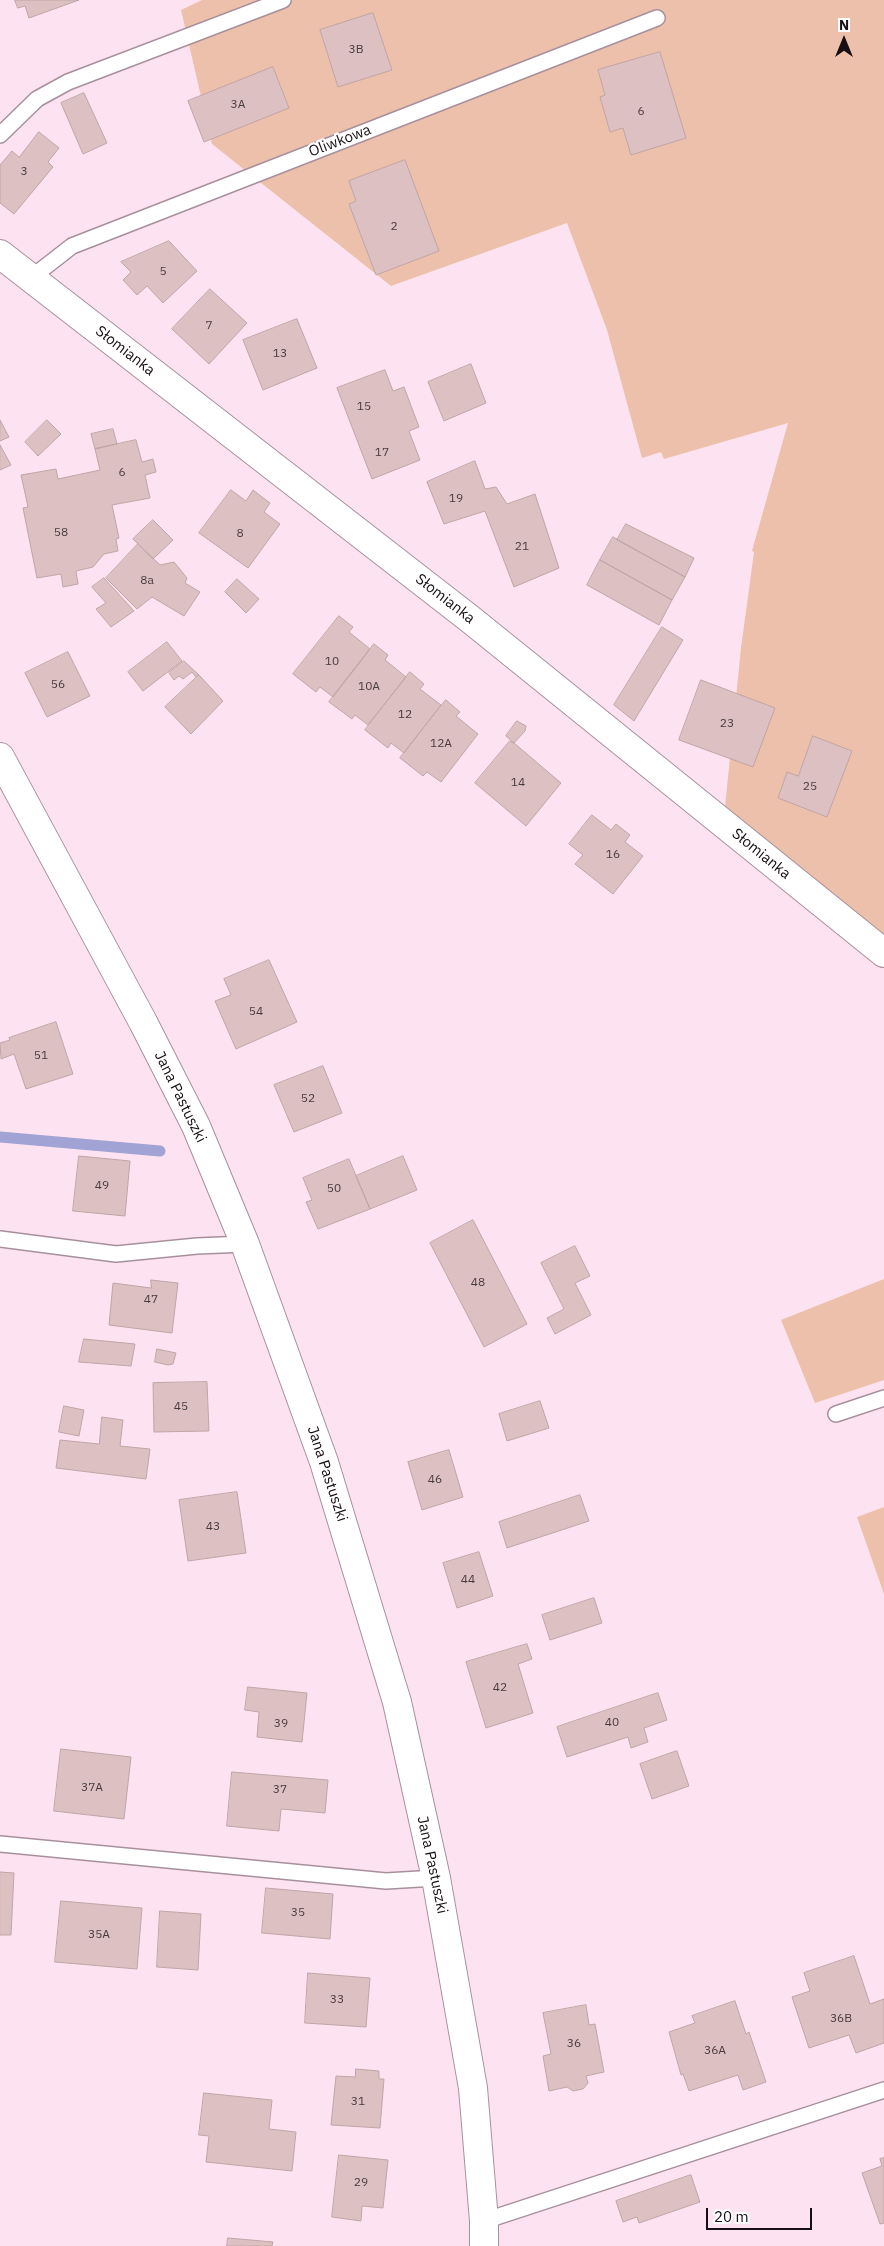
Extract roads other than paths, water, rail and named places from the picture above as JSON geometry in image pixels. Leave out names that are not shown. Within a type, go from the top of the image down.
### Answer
[{"type":"street","name":"Słomianka","points":[[0,254],[470,619],[884,953]]},
{"type":"street","name":"Jana Pastuszki","points":[[0,757],[138,1013],[196,1126],[245,1244],[324,1462],[397,1702],[436,1878],[473,2088],[484,2234]]},
{"type":"lane","points":[[0,135],[38,99],[68,82],[283,0]]},
{"type":"lane","name":"Oliwkowa","points":[[31,278],[72,246],[657,18]]},
{"type":"lane","points":[[0,1239],[116,1254],[197,1246],[245,1244]]},
{"type":"lane","points":[[836,1414],[884,1398]]},
{"type":"lane","points":[[0,1844],[386,1881],[436,1878]]},
{"type":"lane","points":[[484,2234],[884,2090]]},
{"type":"waterway","points":[[0,1137],[160,1151]]}]
